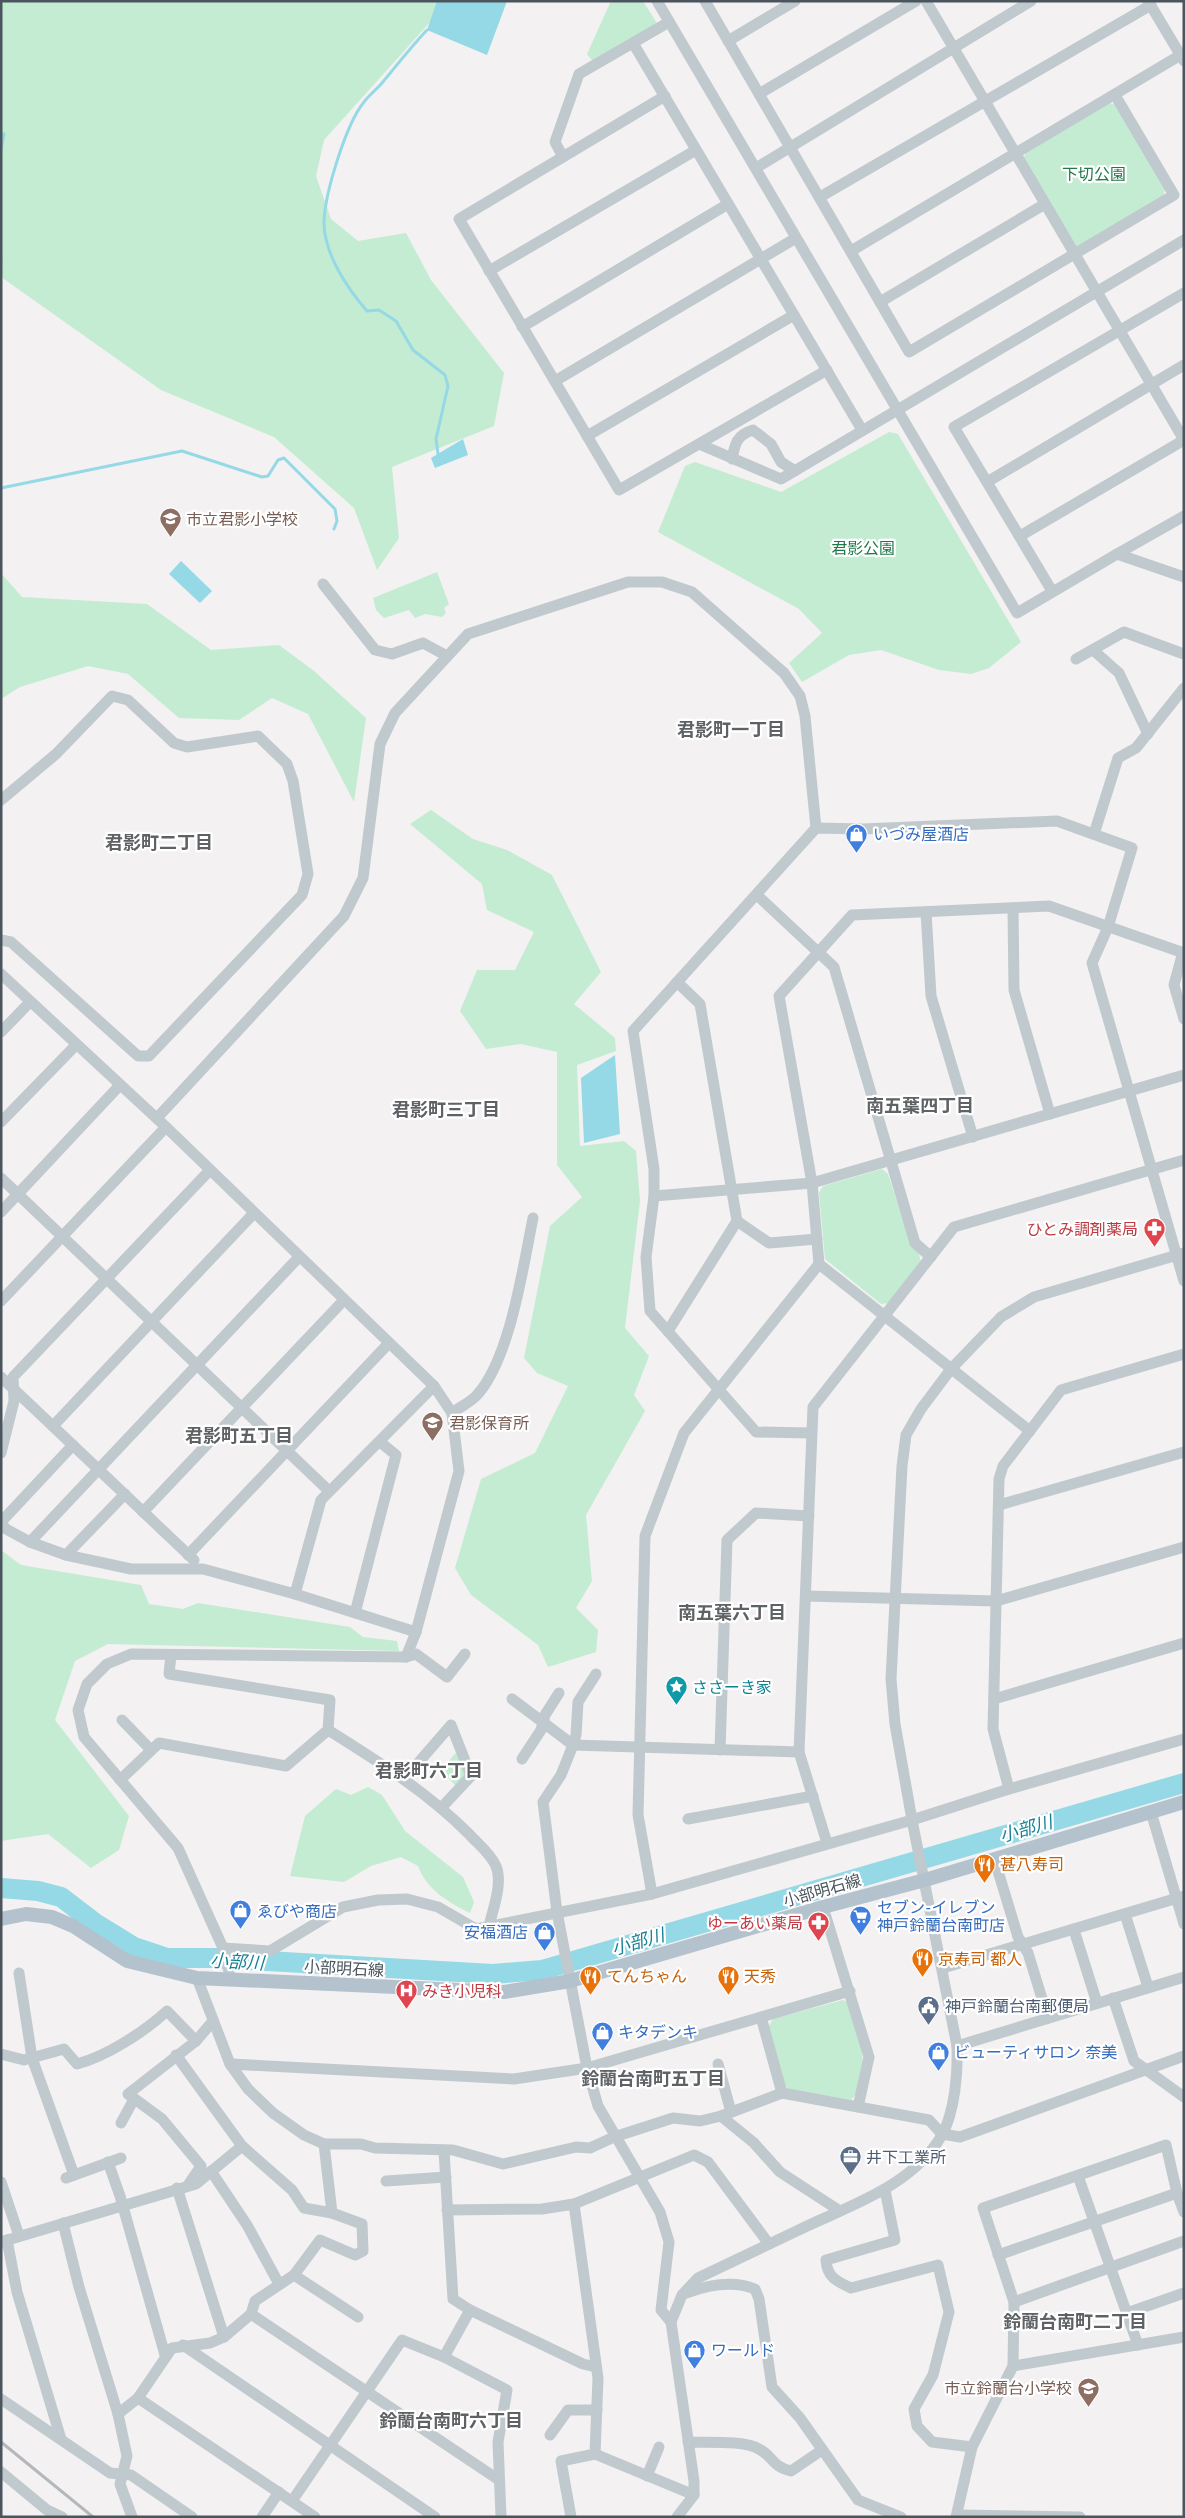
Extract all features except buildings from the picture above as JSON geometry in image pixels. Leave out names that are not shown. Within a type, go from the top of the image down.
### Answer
[{"type":"main road","name":"小部明石線","points":[[1,1919],[26,1914],[52,1917],[73,1926],[126,1962],[197,1978],[229,1974],[504,1992],[570,1976],[823,1907],[923,1873],[994,1858],[1184,1802]]},
{"type":"street","points":[[657,1],[1017,612],[1184,516]]},
{"type":"street","points":[[705,1],[910,352],[1174,196],[1115,95]]},
{"type":"street","points":[[728,41],[795,1]]},
{"type":"street","points":[[759,94],[916,1]]},
{"type":"street","points":[[926,1],[1184,440],[1020,536]]},
{"type":"street","points":[[756,168],[1031,1]]},
{"type":"street","points":[[820,197],[1149,3],[1183,57],[851,251]]},
{"type":"street","points":[[563,157],[555,142],[579,74],[670,22]]},
{"type":"street","points":[[633,42],[862,430]]},
{"type":"street","points":[[665,96],[459,219],[522,327],[619,490],[827,370]]},
{"type":"street","points":[[489,271],[696,150]]},
{"type":"street","points":[[522,327],[728,204]]},
{"type":"street","points":[[880,302],[1045,204]]},
{"type":"street","points":[[555,381],[796,238]]},
{"type":"street","points":[[699,444],[781,479],[1184,240]]},
{"type":"street","points":[[1052,591],[954,428],[1184,293]]},
{"type":"street","points":[[587,436],[794,315]]},
{"type":"street","points":[[988,482],[1184,365]]},
{"type":"street","points":[[732,459],[735,442],[743,433],[753,430],[771,444],[781,462],[795,470]]},
{"type":"street","points":[[1117,554],[1184,577]]},
{"type":"street","points":[[157,1118],[344,916],[363,878],[380,744],[395,713],[468,634],[628,582],[662,582],[692,592],[784,673],[800,696],[805,716],[816,828],[633,1031],[654,1169],[654,1196],[646,1257],[650,1311],[756,1432],[811,1433]]},
{"type":"street","points":[[323,584],[375,650],[392,654],[422,643],[447,656]]},
{"type":"street","points":[[1076,659],[1124,632],[1184,654]]},
{"type":"street","points":[[1093,650],[1119,673],[1148,734]]},
{"type":"street","points":[[1094,834],[1118,758],[1136,748],[1184,688]]},
{"type":"street","points":[[1,800],[56,754],[112,696],[128,700],[174,743],[187,747],[258,736],[287,764],[293,782],[308,874],[302,895],[149,1056],[138,1056],[11,942],[1,940]]},
{"type":"street","points":[[816,828],[881,828],[1058,821],[1132,848],[1108,927],[1092,963],[1152,1170],[1180,1254],[1184,1281]]},
{"type":"street","points":[[757,895],[834,967],[890,1161],[916,1243],[931,1257]]},
{"type":"street","points":[[652,1894],[638,1815],[645,1536],[684,1433],[819,1264],[812,1183],[779,996],[852,915],[1049,906],[1184,953],[1174,985],[1184,1019]]},
{"type":"street","points":[[1012,908],[1014,990],[1050,1114]]},
{"type":"street","points":[[926,912],[932,996],[973,1137]]},
{"type":"street","points":[[1,974],[157,1118],[434,1386],[452,1413],[459,1471],[416,1632],[406,1657]]},
{"type":"street","points":[[668,1331],[737,1221],[700,1004],[677,982]]},
{"type":"street","points":[[1,1032],[30,1002]]},
{"type":"street","points":[[1,1122],[76,1045]]},
{"type":"street","points":[[654,1196],[812,1183],[1184,1075]]},
{"type":"street","points":[[1,1212],[120,1085]]},
{"type":"street","points":[[1,1301],[166,1127]]},
{"type":"street","points":[[827,1843],[799,1752],[813,1407],[954,1227],[1184,1160]]},
{"type":"street","points":[[1,1453],[14,1401],[13,1378],[210,1170]]},
{"type":"street","points":[[1,1178],[328,1490]]},
{"type":"street","points":[[53,1426],[254,1213]]},
{"type":"street","points":[[452,1413],[477,1395],[498,1362],[519,1288],[533,1218]]},
{"type":"street","points":[[737,1221],[769,1243],[817,1239]]},
{"type":"street","points":[[677,2517],[694,2495],[694,2481],[671,2322],[682,2295],[698,2278],[885,2190],[922,2161],[942,2134],[958,2070],[957,2046],[943,1968],[917,1847],[893,1706],[891,1679],[902,1466],[906,1435],[921,1409],[951,1368],[1001,1317],[1034,1297],[1180,1254]]},
{"type":"street","points":[[30,1542],[299,1257]]},
{"type":"street","points":[[819,1264],[1030,1430]]},
{"type":"street","points":[[143,1512],[344,1300]]},
{"type":"street","points":[[188,1555],[388,1343]]},
{"type":"street","points":[[1009,1789],[993,1729],[999,1479],[1003,1466],[1061,1390],[1184,1354]]},
{"type":"street","points":[[1,1377],[203,1569]]},
{"type":"street","points":[[295,1594],[321,1500],[328,1490],[339,1484],[434,1386]]},
{"type":"street","points":[[355,1612],[396,1455],[380,1442]]},
{"type":"street","points":[[73,1445],[1,1523],[30,1542],[66,1555],[131,1569],[203,1569],[295,1594],[416,1632]]},
{"type":"street","points":[[999,1505],[1184,1452]]},
{"type":"street","points":[[66,1555],[124,1494]]},
{"type":"street","points":[[720,1750],[727,1540],[756,1513],[809,1516]]},
{"type":"street","points":[[806,1596],[895,1600],[996,1601],[1184,1547]]},
{"type":"street","points":[[994,1699],[1184,1643]]},
{"type":"street","points":[[229,1974],[223,1948],[178,1848],[84,1737],[78,1710],[87,1684],[107,1664],[131,1654],[406,1657],[416,1654],[447,1677],[465,1654]]},
{"type":"street","points":[[120,1780],[159,1743],[286,1766],[328,1730],[330,1700],[168,1674],[171,1655]]},
{"type":"street","points":[[596,1674],[578,1702],[576,1735],[561,1775],[543,1802],[557,1912],[587,2068],[598,2106],[614,2137],[660,2212],[669,2242],[661,2310],[671,2322]]},
{"type":"street","points":[[522,1759],[544,1723],[545,1715],[559,1693]]},
{"type":"street","points":[[512,1699],[573,1745],[799,1752]]},
{"type":"street","points":[[122,1720],[151,1750]]},
{"type":"street","points":[[405,1778],[451,1724],[471,1776],[442,1807]]},
{"type":"street","points":[[328,1730],[405,1778],[442,1807],[488,1853],[496,1868],[498,1884],[489,1926]]},
{"type":"street","points":[[223,1948],[270,1951],[343,1907],[378,1900],[407,1899],[438,1907],[476,1929],[652,1894],[912,1820],[1009,1789],[1184,1739]]},
{"type":"street","points":[[688,1819],[813,1796]]},
{"type":"street","points":[[1151,1812],[1180,1897],[1184,1924]]},
{"type":"street","points":[[994,1858],[1018,1937],[1028,1953],[1048,2018]]},
{"type":"street","points":[[943,1968],[1180,1897]]},
{"type":"street","points":[[823,1907],[869,2057],[858,2107]]},
{"type":"street","points":[[1125,1914],[1148,1987]]},
{"type":"street","points":[[1074,1930],[1097,2003]]},
{"type":"street","points":[[18,1973],[32,2058],[70,2176],[121,2158]]},
{"type":"street","points":[[957,2046],[1184,1977]]},
{"type":"street","points":[[197,1978],[230,2064],[248,2089],[273,2113],[304,2135],[324,2144],[361,2144],[375,2148],[453,2150],[503,2164],[576,2147],[590,2148],[614,2137],[673,2118],[700,2121],[726,2114],[782,2093],[929,2120],[942,2134],[960,2137],[1184,2056]]},
{"type":"street","points":[[230,2064],[514,2079],[587,2068],[850,1991]]},
{"type":"street","points":[[1113,1998],[1134,2061],[1184,2097]]},
{"type":"street","points":[[1,2054],[24,2060],[64,2049],[77,2064],[90,2060],[151,2026],[167,2011],[196,2041]]},
{"type":"street","points":[[761,2017],[782,2093]]},
{"type":"street","points":[[183,2187],[202,2166],[162,2119],[128,2094],[196,2041],[213,2021]]},
{"type":"street","points":[[118,2414],[138,2398],[165,2355],[172,2348],[183,2345],[210,2343],[224,2337],[251,2314],[255,2301],[294,2275],[320,2240],[355,2255],[363,2250],[362,2224],[332,2214],[304,2208],[292,2190],[242,2146],[176,2055]]},
{"type":"street","points":[[718,2064],[726,2114],[780,2172],[840,2211]]},
{"type":"street","points":[[121,2123],[134,2099]]},
{"type":"street","points":[[324,2144],[332,2214]]},
{"type":"street","points":[[1080,2517],[957,2516],[972,2447],[1013,2366],[1014,2302],[983,2208],[1166,2145],[1177,2193],[1184,2212]]},
{"type":"street","points":[[9,2239],[196,2184],[242,2146]]},
{"type":"street","points":[[444,2151],[453,2298],[470,2310],[584,2364],[596,2366]]},
{"type":"street","points":[[447,2210],[542,2209],[574,2204],[694,2155],[708,2162],[769,2244]]},
{"type":"street","points":[[108,2162],[165,2355]]},
{"type":"street","points":[[211,2171],[247,2225],[278,2284]]},
{"type":"street","points":[[1078,2176],[1138,2345]]},
{"type":"street","points":[[386,2181],[446,2178]]},
{"type":"street","points":[[1,2182],[17,2292],[61,2439]]},
{"type":"street","points":[[183,2187],[224,2337]]},
{"type":"street","points":[[885,2190],[896,2240],[826,2260],[827,2268],[832,2279],[851,2288],[938,2265],[949,2312],[933,2375],[914,2409],[917,2426],[932,2442],[972,2447]]},
{"type":"street","points":[[998,2255],[1177,2193]]},
{"type":"street","points":[[574,2204],[596,2366],[595,2454]]},
{"type":"street","points":[[63,2223],[79,2287],[118,2414],[127,2456],[120,2484],[132,2517]]},
{"type":"street","points":[[1014,2302],[1184,2241]]},
{"type":"street","points":[[294,2275],[358,2318]]},
{"type":"street","points":[[682,2295],[706,2286],[743,2284],[755,2289],[759,2299],[772,2387],[800,2418],[858,2500],[901,2517]]},
{"type":"street","points":[[1127,2313],[1184,2293]]},
{"type":"street","points":[[444,2358],[470,2310]]},
{"type":"street","points":[[251,2314],[499,2480]]},
{"type":"street","points":[[1013,2366],[1184,2337]]},
{"type":"street","points":[[292,2501],[402,2340],[444,2358],[507,2390],[498,2442],[501,2517]]},
{"type":"street","points":[[183,2345],[435,2517]]},
{"type":"street","points":[[138,2398],[315,2517]]},
{"type":"street","points":[[1,2399],[110,2473],[122,2473],[132,2476],[192,2517]]},
{"type":"street","points":[[550,2435],[568,2410],[597,2410]]},
{"type":"street","points":[[688,2442],[750,2445],[760,2449],[778,2468],[791,2471],[822,2450]]},
{"type":"street","points":[[647,2476],[659,2447]]},
{"type":"street","points":[[571,2517],[561,2461],[595,2454],[694,2495]]},
{"type":"street","points":[[1,2472],[44,2513],[62,2517]]},
{"type":"street","points":[[262,2517],[279,2492]]},
{"type":"green space","points":[[1,1],[439,1],[432,20],[324,140],[316,176],[331,219],[358,241],[406,233],[431,280],[504,373],[494,426],[392,467],[399,538],[377,570],[354,508],[274,437],[161,390],[1,277]]},
{"type":"green space","points":[[611,1],[643,1],[658,25],[594,63],[587,54]]},
{"type":"green space","name":"下切公園","points":[[1109,103],[1117,105],[1165,189],[1163,198],[1081,247],[1073,245],[1023,159],[1026,153]]},
{"type":"green space","name":"君影公園","points":[[889,432],[898,434],[1021,642],[989,668],[971,674],[939,670],[881,650],[849,655],[802,682],[789,663],[822,633],[799,609],[658,532],[685,466],[695,462],[781,492]]},
{"type":"green space","points":[[437,572],[449,604],[444,608],[446,613],[442,617],[425,614],[415,618],[409,610],[384,618],[376,610],[373,598]]},
{"type":"green space","points":[[1,573],[22,597],[147,604],[211,650],[279,645],[314,671],[366,718],[354,802],[308,714],[272,698],[239,720],[179,718],[128,674],[88,666],[20,687],[1,699]]},
{"type":"green space","points":[[431,810],[473,839],[507,850],[552,875],[601,972],[574,1004],[615,1038],[616,1051],[577,1065],[580,1146],[624,1141],[636,1151],[640,1201],[625,1328],[649,1356],[634,1395],[645,1411],[586,1515],[592,1581],[576,1608],[598,1630],[596,1652],[548,1667],[538,1645],[471,1595],[455,1568],[481,1479],[535,1453],[568,1386],[537,1373],[524,1358],[550,1226],[582,1197],[557,1165],[557,1052],[521,1044],[486,1049],[460,1011],[477,970],[515,970],[534,932],[487,910],[482,884],[410,824]]},
{"type":"green space","points":[[882,1169],[888,1174],[911,1245],[919,1253],[921,1264],[889,1303],[881,1304],[825,1259],[819,1193],[823,1186]]},
{"type":"green space","points":[[1,1550],[21,1565],[141,1585],[149,1604],[183,1609],[198,1603],[350,1627],[363,1637],[397,1641],[399,1651],[108,1644],[75,1661],[55,1720],[129,1816],[119,1850],[91,1868],[48,1834],[1,1841]]},
{"type":"green space","points":[[456,1753],[465,1770],[465,1777],[456,1786],[440,1770]]},
{"type":"green space","points":[[368,1787],[382,1795],[405,1831],[463,1877],[474,1902],[470,1913],[439,1894],[427,1882],[418,1866],[401,1857],[371,1866],[344,1882],[290,1876],[305,1816],[336,1789],[351,1795]]},
{"type":"green space","points":[[843,2000],[849,2003],[862,2053],[862,2078],[858,2090],[851,2100],[790,2090],[784,2085],[767,2029],[773,2019]]},
{"type":"water","points":[[437,1],[507,1],[487,55],[427,30]]},
{"type":"water","points":[[463,439],[468,455],[435,468],[431,458]]},
{"type":"water","points":[[181,561],[212,591],[200,603],[169,574]]},
{"type":"water","points":[[615,1055],[620,1134],[584,1143],[581,1078]]},
{"type":"waterway","points":[[427,30],[366,99],[357,112],[337,160],[328,196],[324,224],[325,236],[333,259],[345,282],[359,302],[367,311],[379,310],[396,321],[413,350],[445,375],[448,386],[436,439],[438,454]]},
{"type":"waterway","points":[[1,133],[4,134],[1,150]]},
{"type":"waterway","points":[[1,257],[1,262]]},
{"type":"waterway","points":[[1,488],[182,451],[262,477],[268,476],[278,460],[284,458],[335,509],[337,521],[334,529]]},
{"type":"waterway","name":"小部川","points":[[1,1888],[38,1891],[61,1897],[95,1923],[134,1947],[167,1958],[215,1958],[493,1974],[542,1970],[1184,1783]]},
{"type":"railway","points":[[1,2442],[93,2517]]},
{"type":"place","name":"市立君影小学校","points":[[170,538]]},
{"type":"place","name":"いづみ屋酒店","points":[[857,853]]},
{"type":"place","name":"ひとみ調剤薬局","points":[[1154,1248]]},
{"type":"place","name":"君影保育所","points":[[433,1442]]},
{"type":"place","name":"ささーき家","points":[[676,1706]]},
{"type":"place","name":"甚八寿司","points":[[984,1883]]},
{"type":"place","name":"ゑびや商店","points":[[241,1930]]},
{"type":"place","name":"セブン-イレブン 神戸鈴蘭台南町店","points":[[861,1935]]},
{"type":"place","name":"ゆーあい薬局","points":[[819,1942]]},
{"type":"place","name":"安福酒店","points":[[544,1951]]},
{"type":"place","name":"京寿司 都人","points":[[922,1978]]},
{"type":"place","name":"てんちゃん","points":[[591,1995]]},
{"type":"place","name":"天秀","points":[[728,1995]]},
{"type":"place","name":"みき小児科","points":[[406,2010]]},
{"type":"place","name":"神戸鈴蘭台南郵便局","points":[[929,2025]]},
{"type":"place","name":"キタデンキ","points":[[602,2051]]},
{"type":"place","name":"ビューティサロン 奈美","points":[[938,2071]]},
{"type":"place","name":"井下工業所","points":[[850,2176]]},
{"type":"place","name":"ワールド","points":[[695,2369]]},
{"type":"place","name":"市立鈴蘭台小学校","points":[[1088,2407]]},
{"type":"district","name":"君影町一丁目","points":[[731,730]]},
{"type":"district","name":"君影町二丁目","points":[[159,843]]},
{"type":"district","name":"南五葉四丁目","points":[[920,1106]]},
{"type":"district","name":"君影町三丁目","points":[[446,1110]]},
{"type":"district","name":"君影町五丁目","points":[[239,1436]]},
{"type":"district","name":"南五葉六丁目","points":[[732,1613]]},
{"type":"district","name":"君影町六丁目","points":[[429,1771]]},
{"type":"district","name":"鈴蘭台南町五丁目","points":[[653,2079]]},
{"type":"district","name":"鈴蘭台南町二丁目","points":[[1075,2322]]},
{"type":"district","name":"鈴蘭台南町六丁目","points":[[451,2421]]}]
